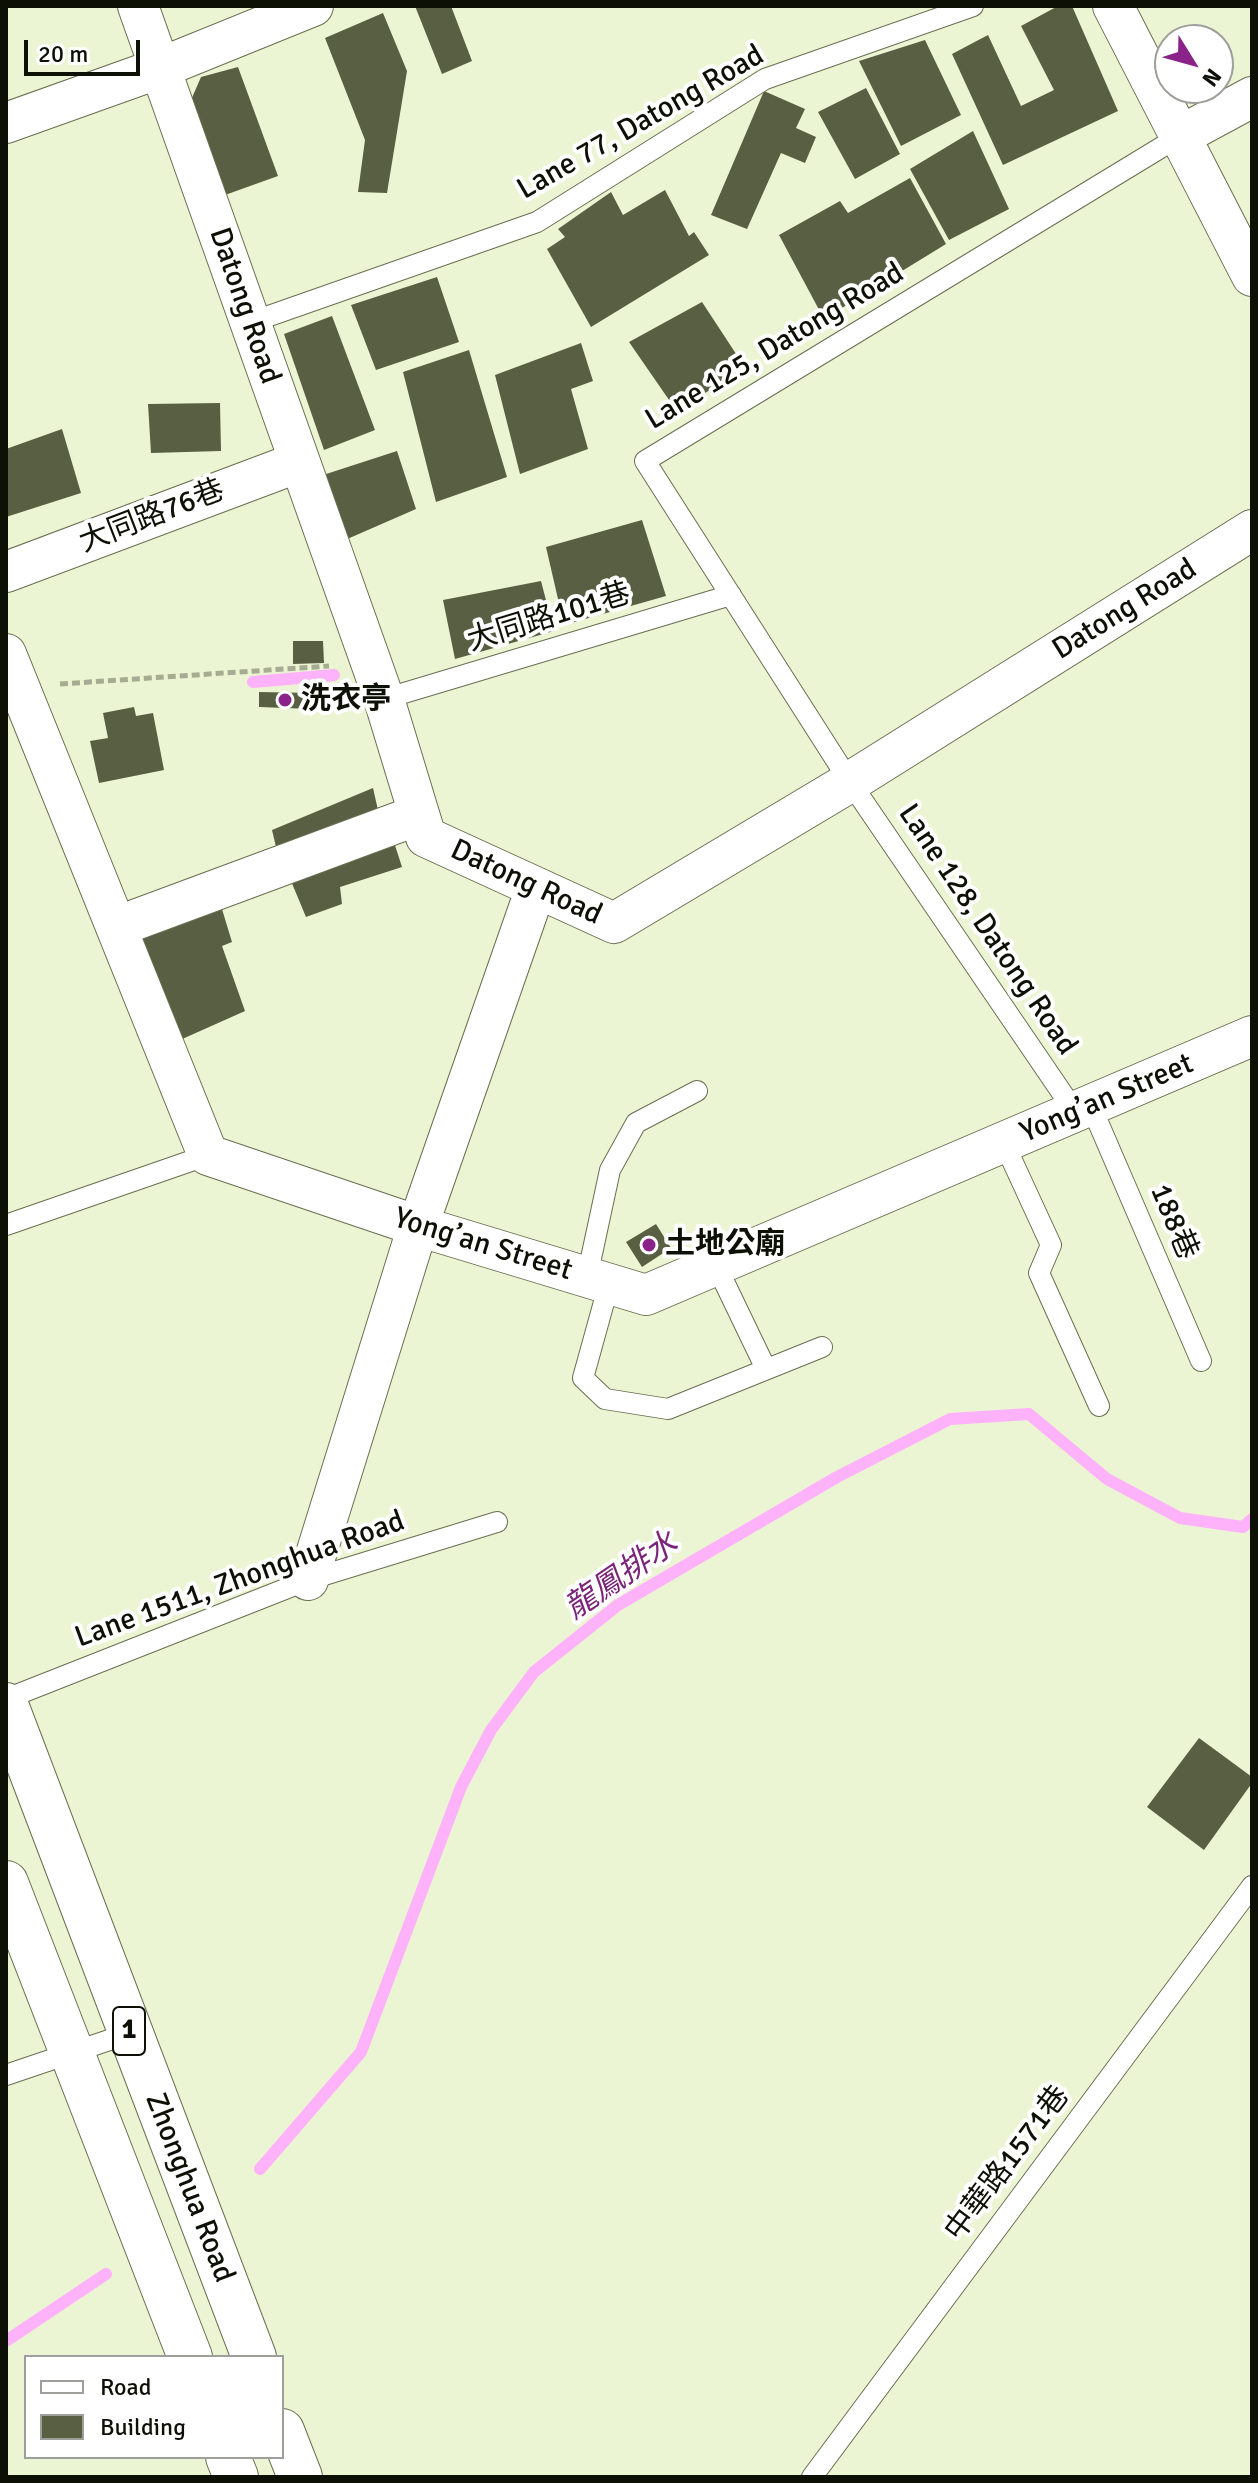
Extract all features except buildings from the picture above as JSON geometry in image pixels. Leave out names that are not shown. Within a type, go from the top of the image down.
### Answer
[{"type":"main road","name":"Zhonghua Road","points":[[6,1702],[253,2355]]},
{"type":"main road","name":"Zhonghua Road","points":[[6,1883],[189,2355]]},
{"type":"main road","points":[[284,2436],[300,2477]]},
{"type":"street","name":"Datong Road","points":[[138,6],[378,681],[426,837],[614,923],[850,782],[1252,530]]},
{"type":"street","points":[[6,123],[160,68],[313,6]]},
{"type":"street","points":[[1113,6],[1252,276]]},
{"type":"street","points":[[1180,136],[1252,97]]},
{"type":"street","name":"大同路76巷","points":[[6,572],[299,462]]},
{"type":"street","points":[[10,676],[208,1155]]},
{"type":"street","points":[[116,927],[418,815]]},
{"type":"street","points":[[308,1580],[418,1226],[536,888]]},
{"type":"street","name":"Yong’an Street","points":[[208,1155],[418,1226],[646,1295],[1252,1036]]},
{"type":"lane","name":"Lane 77, Datong Road","points":[[249,323],[537,222],[765,79],[973,6]]},
{"type":"lane","name":"Lane 125, Datong Road","points":[[850,782],[645,461],[1180,136]]},
{"type":"lane","name":"大同路101巷","points":[[378,681],[731,595]]},
{"type":"lane","name":"Lane 128, Datong Road","points":[[850,782],[1083,1109]]},
{"type":"lane","points":[[697,1091],[636,1123],[610,1170],[583,1378],[605,1399],[668,1409],[822,1347]]},
{"type":"lane","name":"188巷","points":[[1083,1109],[1201,1361]]},
{"type":"lane","points":[[1004,1143],[1051,1245],[1039,1273],[1099,1406]]},
{"type":"lane","points":[[6,1225],[208,1155]]},
{"type":"lane","points":[[716,1265],[766,1369]]},
{"type":"lane","name":"Lane 1511, Zhonghua Road","points":[[6,1702],[308,1580],[497,1522]]},
{"type":"lane","name":"中華路1571巷","points":[[812,2477],[1252,1886]]},
{"type":"lane","points":[[6,2075],[130,2033]]},
{"type":"path","points":[[10,676],[378,681]]},
{"type":"waterway","points":[[253,682],[334,675]]},
{"type":"waterway","name":"龍鳳排水","points":[[260,2169],[361,2052],[461,1787],[491,1730],[534,1672],[618,1605],[837,1477],[950,1419],[1029,1414],[1107,1479],[1180,1518],[1243,1527],[1252,1519]]},
{"type":"waterway","name":"龍鳳排水","points":[[6,2341],[106,2274]]},
{"type":"place","name":"洗衣亭","points":[[285,700]]},
{"type":"place","name":"土地公廟","points":[[649,1245]]}]
